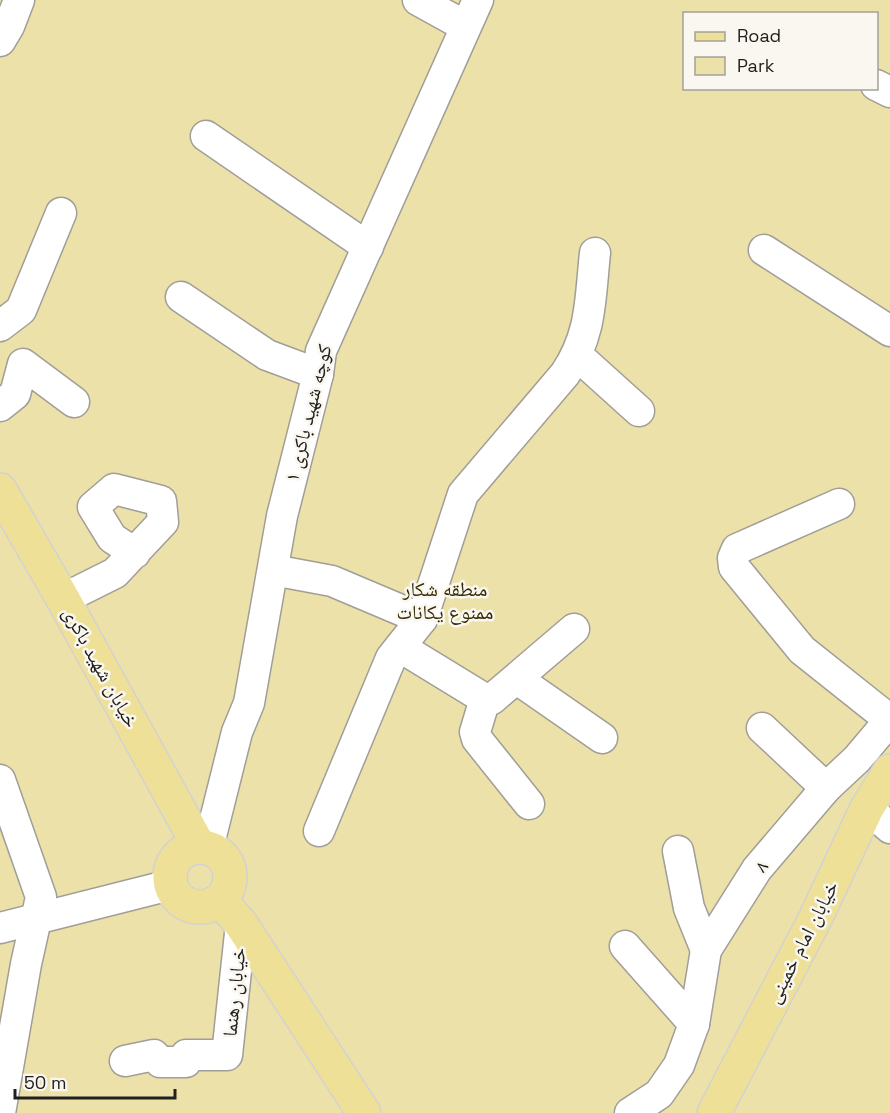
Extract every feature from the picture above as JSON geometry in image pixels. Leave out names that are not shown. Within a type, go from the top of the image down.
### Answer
[{"type":"main road","name":"خیابان شهید باکری","points":[[0,490],[204,847]]},
{"type":"main road","name":"خیابان امام خمینی","points":[[714,1113],[816,917],[879,818],[890,771]]},
{"type":"main road","points":[[230,912],[210,906],[191,905],[176,896],[171,885],[170,871],[176,858],[186,850],[204,847],[222,856],[230,870],[230,912],[364,1113]]},
{"type":"street","points":[[0,41],[9,26],[19,0]]},
{"type":"street","points":[[418,0],[465,26]]},
{"type":"street","name":"کوچه شهید باکری ۱","points":[[204,847],[237,732],[249,703],[282,516],[318,374],[321,351],[478,0]]},
{"type":"street","points":[[206,136],[368,247]]},
{"type":"street","points":[[0,326],[21,310],[61,213]]},
{"type":"street","points":[[764,250],[890,330]]},
{"type":"street","points":[[319,831],[391,658],[422,619],[463,494],[578,356],[585,338],[595,253]]},
{"type":"street","points":[[181,297],[267,355],[318,374]]},
{"type":"street","points":[[578,356],[639,411]]},
{"type":"street","points":[[0,406],[15,394],[23,364],[74,402]]},
{"type":"street","points":[[839,504],[737,549],[733,558],[734,567],[802,650],[890,720]]},
{"type":"street","points":[[63,599],[115,573],[135,553]]},
{"type":"street","points":[[273,570],[332,581],[422,619]]},
{"type":"street","points":[[400,647],[485,699],[498,696],[574,629]]},
{"type":"street","points":[[517,679],[602,738]]},
{"type":"street","points":[[485,699],[475,732],[477,739],[529,804]]},
{"type":"street","name":"۸","points":[[706,950],[757,869],[826,788],[857,759],[890,720]]},
{"type":"street","points":[[762,728],[826,788]]},
{"type":"street","points":[[0,780],[41,897],[26,964],[0,1113]]},
{"type":"street","points":[[630,1113],[658,1094],[679,1065],[694,1024],[706,950],[689,908],[678,851]]},
{"type":"street","points":[[0,928],[171,885]]},
{"type":"street","name":"خیابان رهنما","points":[[125,1061],[154,1055],[160,1062],[186,1062],[186,1055],[227,1055],[230,912]]},
{"type":"street","points":[[625,946],[694,1024]]},
{"type":"green space","name":"منطقه شکار ممنوع یکانات","points":[[0,0],[890,0],[890,1113],[0,1113]]}]
